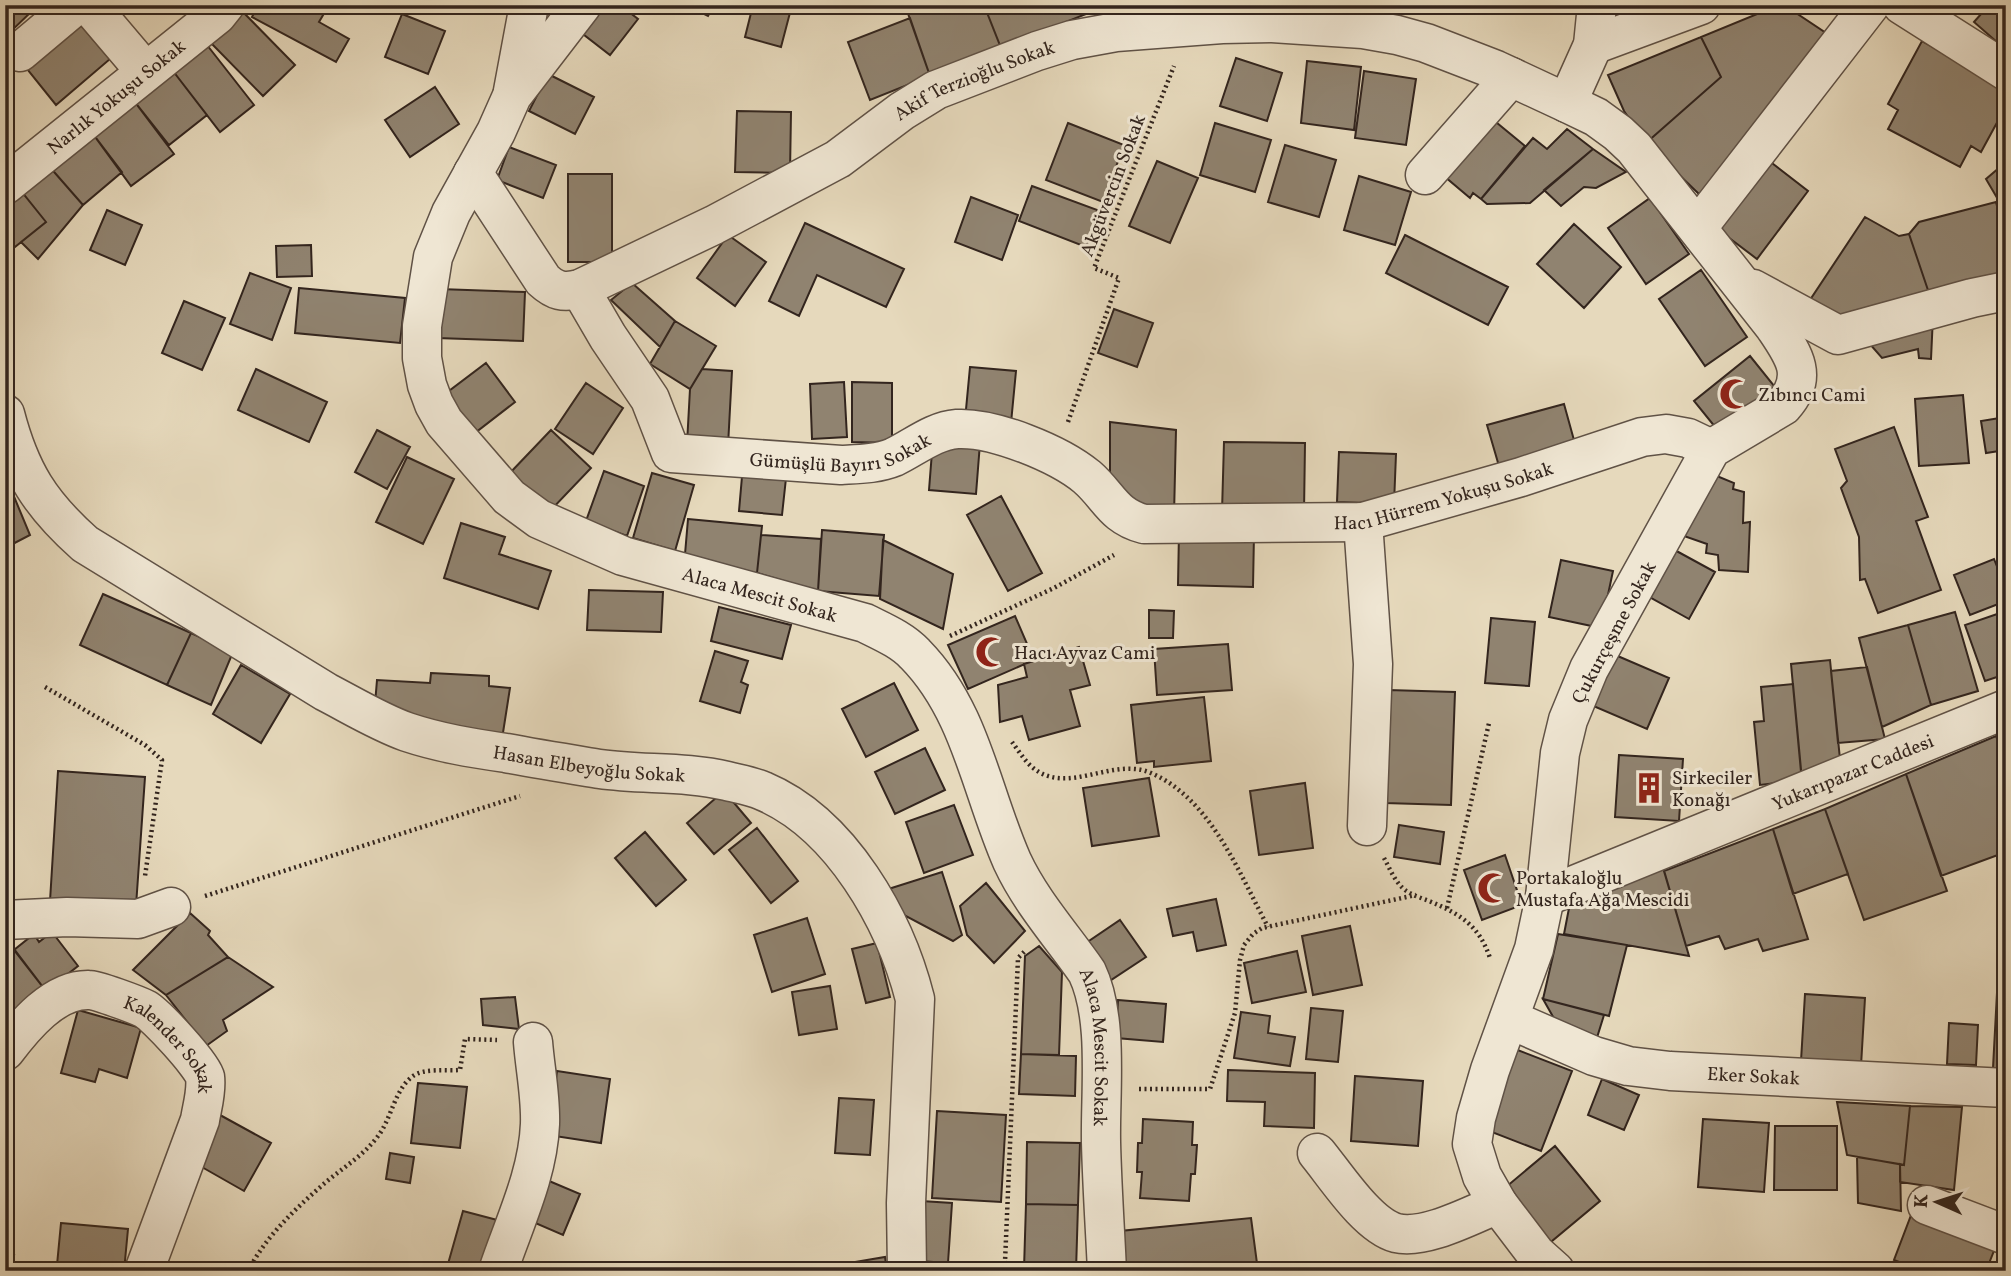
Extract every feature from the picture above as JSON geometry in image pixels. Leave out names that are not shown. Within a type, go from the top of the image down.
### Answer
[{"type":"street","points":[[20,52],[76,5]]},
{"type":"street","points":[[89,5],[145,71]]},
{"type":"street","name":"Narlık Yokuşu Sokak","points":[[5,185],[225,5]]},
{"type":"street","points":[[512,96],[529,5]]},
{"type":"street","name":"Alaca Mescit Sokak","points":[[582,5],[512,96],[451,213],[433,257],[422,326],[422,358],[426,385],[444,422],[509,497],[539,519],[623,556],[866,623],[891,635],[914,653],[937,681],[966,733],[1012,860],[1026,889],[1087,972],[1094,988],[1099,1018],[1107,1271]]},
{"type":"street","points":[[1597,5],[1593,45],[1567,103],[1595,117],[1634,148],[1741,282],[1793,354],[1797,371],[1796,385],[1791,397],[1783,406],[1711,449]]},
{"type":"street","points":[[1593,45],[1702,5]]},
{"type":"street","points":[[1698,227],[1870,5]]},
{"type":"street","points":[[1902,5],[2006,71]]},
{"type":"street","name":"Akif Terzioğlu Sokak","points":[[580,289],[714,225],[838,159],[902,110],[936,90],[1072,40],[1116,32],[1189,26],[1272,23],[1363,29],[1426,43],[1511,76],[1567,103]]},
{"type":"street","points":[[1425,175],[1511,76]]},
{"type":"street","points":[[473,173],[543,280],[553,289],[565,292],[580,289]]},
{"type":"street","points":[[1741,282],[1838,335],[1989,294]]},
{"type":"street","name":"Gümüşlü Bayırı Sokak","points":[[580,289],[608,337],[650,399],[671,453],[841,465],[891,458],[936,433],[956,429],[998,434],[1023,443],[1085,475],[1117,512],[1130,520],[1144,524],[1168,525]]},
{"type":"street","name":"Hasan Elbeyoğlu Sokak","points":[[5,414],[23,466],[38,495],[57,520],[85,544],[326,692],[357,708],[405,731],[442,743],[604,770],[676,772],[762,790],[793,807],[824,832],[854,870],[889,924],[908,971],[915,999],[906,1202],[907,1271]]},
{"type":"street","name":"Hacı Hürrem Yokuşu Sokak","points":[[1168,525],[1363,522],[1521,477],[1642,437],[1666,434],[1688,438],[1711,449]]},
{"type":"street","name":"Çukurçeşme Sokak","points":[[1555,1271],[1536,1254],[1498,1204],[1482,1176],[1472,1144],[1476,1118],[1490,1070],[1534,949],[1545,897],[1560,753],[1577,695],[1711,449]]},
{"type":"street","points":[[1363,522],[1373,664],[1367,826]]},
{"type":"street","name":"Yukarıpazar Caddesi","points":[[1545,897],[2006,709]]},
{"type":"street","points":[[5,920],[155,913]]},
{"type":"street","name":"Kalender Sokak","points":[[5,1051],[21,1029],[54,1002],[71,993],[90,990],[147,1009],[193,1058],[205,1076],[200,1120],[144,1271]]},
{"type":"street","name":"Eker Sokak","points":[[1509,1018],[1594,1056],[1628,1066],[2006,1088]]},
{"type":"street","points":[[498,1271],[532,1175],[538,1150],[540,1122],[533,1042]]},
{"type":"street","points":[[1317,1153],[1367,1213],[1381,1226],[1396,1233],[1435,1229],[1498,1204]]},
{"type":"street","points":[[1927,1205],[2006,1235]]},
{"type":"path","name":"Akgüvercin Sokak","points":[[1055,459],[1119,278],[1094,268],[1189,26]]},
{"type":"path","points":[[914,653],[1054,588],[1168,525]]},
{"type":"path","points":[[45,687],[145,745],[162,760],[155,913],[525,795]]},
{"type":"path","points":[[1447,908],[1489,723]]},
{"type":"path","points":[[966,733],[1003,736],[1012,742],[1034,768],[1046,775],[1077,778],[1125,767],[1152,773],[1170,783],[1188,798],[1223,843],[1268,927]]},
{"type":"path","points":[[1367,826],[1396,880],[1404,889],[1447,908],[1476,928],[1491,960]]},
{"type":"path","points":[[1101,1088],[1210,1089],[1235,1013],[1244,945],[1253,934],[1268,927],[1416,895]]},
{"type":"path","points":[[1015,1271],[1005,1262],[1016,1002]]},
{"type":"path","points":[[248,1271],[277,1228],[326,1182],[370,1147],[388,1120],[400,1090],[410,1078],[424,1072],[460,1070],[465,1039],[533,1042]]},
{"type":"building","points":[[5,5],[23,5],[30,13],[5,37]]},
{"type":"building","points":[[258,5],[329,5],[319,22],[349,39],[336,62],[252,17]]},
{"type":"building","points":[[410,5],[502,5],[502,10]]},
{"type":"building","points":[[598,5],[620,5],[638,19],[610,55],[579,31]]},
{"type":"building","points":[[686,5],[714,5],[708,16]]},
{"type":"building","points":[[753,5],[792,5],[781,47],[745,37]]},
{"type":"building","points":[[905,5],[984,5],[1001,48],[930,76]]},
{"type":"building","points":[[984,5],[1099,5],[1101,8],[1001,48]]},
{"type":"building","points":[[1333,5],[1381,5],[1377,18]]},
{"type":"building","points":[[1784,5],[1829,35],[1700,195],[1646,143],[1721,77],[1701,37]]},
{"type":"building","points":[[1938,5],[1957,5],[1950,14]]},
{"type":"building","points":[[1989,5],[2006,5],[2006,50],[1974,22]]},
{"type":"building","points":[[241,10],[295,65],[263,96],[210,42]]},
{"type":"building","points":[[402,14],[445,31],[428,74],[385,57]]},
{"type":"building","points":[[910,18],[930,76],[870,100],[848,42]]},
{"type":"building","points":[[80,24],[110,59],[56,105],[27,69]]},
{"type":"building","points":[[1701,37],[1721,77],[1646,143],[1624,111],[1608,75]]},
{"type":"building","points":[[1922,41],[2006,86],[2006,106],[1981,152],[1971,146],[1960,167],[1888,129],[1898,110],[1888,104]]},
{"type":"building","points":[[207,45],[254,105],[220,132],[173,71]]},
{"type":"building","points":[[1236,58],[1282,73],[1267,121],[1220,106]]},
{"type":"building","points":[[1307,61],[1361,67],[1354,130],[1301,123]]},
{"type":"building","points":[[173,71],[207,115],[169,145],[131,97]]},
{"type":"building","points":[[1364,71],[1416,79],[1406,145],[1355,138]]},
{"type":"building","points":[[548,74],[594,97],[575,134],[529,111]]},
{"type":"building","points":[[435,87],[459,124],[410,157],[385,120]]},
{"type":"building","points":[[131,97],[174,154],[131,186],[90,130]]},
{"type":"building","points":[[737,111],[791,112],[790,173],[735,172]]},
{"type":"building","points":[[1491,118],[1525,146],[1481,199],[1473,193],[1470,198],[1444,176]]},
{"type":"building","points":[[1068,123],[1124,145],[1103,202],[1046,180]]},
{"type":"building","points":[[1215,123],[1271,140],[1255,192],[1200,175]]},
{"type":"building","points":[[1567,129],[1593,149],[1530,203],[1487,204],[1481,199],[1533,138],[1547,149]]},
{"type":"building","points":[[90,130],[122,172],[83,205],[48,165]]},
{"type":"building","points":[[1285,145],[1336,160],[1319,217],[1268,202]]},
{"type":"building","points":[[509,147],[556,165],[543,198],[497,180]]},
{"type":"building","points":[[1593,149],[1626,172],[1596,188],[1584,187],[1561,206],[1544,190]]},
{"type":"building","points":[[1768,160],[1808,191],[1757,259],[1716,228]]},
{"type":"building","points":[[1157,161],[1198,178],[1170,243],[1129,226]]},
{"type":"building","points":[[2006,162],[2006,208],[2003,208],[1986,179]]},
{"type":"building","points":[[48,165],[83,205],[38,259],[21,242],[46,222],[22,192]]},
{"type":"building","points":[[568,174],[612,174],[612,262],[568,262]]},
{"type":"building","points":[[1359,176],[1411,192],[1395,245],[1344,230]]},
{"type":"building","points":[[1032,186],[1100,211],[1086,247],[1019,221]]},
{"type":"building","points":[[22,192],[46,222],[5,255],[5,205]]},
{"type":"building","points":[[971,197],[1018,215],[1002,260],[955,242]]},
{"type":"building","points":[[1650,198],[1689,254],[1646,284],[1608,228]]},
{"type":"building","points":[[1996,202],[1998,210],[2003,208],[2006,216],[2006,275],[1930,296],[1909,234],[1919,222]]},
{"type":"building","points":[[107,210],[142,225],[125,265],[90,250]]},
{"type":"building","points":[[1865,217],[1899,236],[1909,234],[1930,296],[1844,322],[1808,303]]},
{"type":"building","points":[[805,223],[904,269],[886,307],[817,275],[799,316],[769,301]]},
{"type":"building","points":[[1574,224],[1621,267],[1584,308],[1537,264]]},
{"type":"building","points":[[728,235],[766,262],[735,306],[697,278]]},
{"type":"building","points":[[1405,235],[1508,287],[1488,325],[1386,273]]},
{"type":"building","points":[[311,245],[312,276],[277,277],[276,246]]},
{"type":"building","points":[[1701,270],[1747,337],[1705,366],[1659,299]]},
{"type":"building","points":[[250,273],[291,288],[272,340],[230,324]]},
{"type":"building","points":[[632,283],[675,321],[660,347],[611,300]]},
{"type":"building","points":[[299,288],[405,298],[400,343],[295,333]]},
{"type":"building","points":[[439,289],[525,292],[523,341],[437,338]]},
{"type":"building","points":[[184,301],[225,318],[202,370],[162,353]]},
{"type":"building","points":[[1114,309],[1153,323],[1137,367],[1098,353]]},
{"type":"building","points":[[1933,316],[1931,359],[1919,358],[1918,349],[1882,358],[1862,335]]},
{"type":"building","points":[[675,321],[716,346],[690,389],[650,364]]},
{"type":"building","name":"Zıbıncı Cami","points":[[1750,356],[1775,387],[1720,433],[1694,401]]},
{"type":"building","points":[[486,363],[515,402],[471,436],[441,397]]},
{"type":"building","points":[[970,367],[1016,371],[1011,423],[965,420]]},
{"type":"building","points":[[256,369],[327,402],[309,442],[238,410]]},
{"type":"building","points":[[702,369],[732,371],[728,446],[687,444],[690,389]]},
{"type":"building","points":[[844,382],[847,437],[812,439],[810,384]]},
{"type":"building","points":[[852,382],[892,383],[892,443],[852,442]]},
{"type":"building","points":[[586,383],[623,408],[593,454],[555,429]]},
{"type":"building","points":[[1963,395],[1969,463],[1919,466],[1915,399]]},
{"type":"building","points":[[1564,404],[1577,451],[1501,473],[1487,425]]},
{"type":"building","points":[[2006,417],[2006,450],[1986,453],[1981,421]]},
{"type":"building","points":[[1110,422],[1176,430],[1174,516],[1131,508],[1110,473]]},
{"type":"building","points":[[1894,427],[1928,517],[1916,521],[1941,590],[1878,613],[1865,579],[1860,580],[1859,537],[1841,488],[1847,481],[1835,449]]},
{"type":"building","points":[[377,430],[410,447],[387,489],[355,472]]},
{"type":"building","points":[[551,430],[591,468],[549,512],[509,474]]},
{"type":"building","points":[[933,439],[980,443],[976,494],[929,490]]},
{"type":"building","points":[[1224,442],[1305,443],[1304,513],[1222,512]]},
{"type":"building","points":[[1339,452],[1396,454],[1394,504],[1337,502]]},
{"type":"building","points":[[407,457],[454,479],[423,544],[376,522]]},
{"type":"building","points":[[743,465],[787,469],[782,515],[739,511]]},
{"type":"building","points":[[604,471],[644,486],[627,536],[586,521]]},
{"type":"building","points":[[652,473],[694,485],[675,551],[633,538]]},
{"type":"building","points":[[1712,474],[1734,483],[1733,489],[1744,492],[1743,523],[1750,522],[1748,572],[1719,570],[1718,555],[1706,553],[1707,544],[1681,535]]},
{"type":"building","points":[[5,475],[30,535],[5,548]]},
{"type":"building","points":[[1001,496],[1042,573],[1008,591],[967,515]]},
{"type":"building","points":[[688,519],[762,526],[757,573],[684,566]]},
{"type":"building","points":[[461,523],[505,537],[499,554],[551,571],[538,609],[444,578]]},
{"type":"building","points":[[822,530],[884,535],[879,596],[818,591]]},
{"type":"building","points":[[1179,532],[1254,534],[1253,587],[1178,585]]},
{"type":"building","points":[[761,535],[821,539],[818,591],[757,573]]},
{"type":"building","points":[[883,540],[953,574],[943,629],[880,599]]},
{"type":"building","points":[[1671,548],[1715,572],[1689,619],[1646,595]]},
{"type":"building","points":[[1994,559],[2006,589],[2006,601],[1970,615],[1954,575]]},
{"type":"building","points":[[1561,560],[1613,571],[1601,628],[1549,617]]},
{"type":"building","points":[[589,590],[663,592],[661,632],[587,630]]},
{"type":"building","points":[[103,594],[191,633],[167,685],[80,645]]},
{"type":"building","points":[[719,607],[791,625],[782,659],[711,641]]},
{"type":"building","points":[[1149,610],[1174,611],[1173,638],[1149,638]]},
{"type":"building","points":[[2006,611],[2006,674],[1985,681],[1965,625]]},
{"type":"building","points":[[1955,612],[1978,691],[1931,705],[1908,625]]},
{"type":"building","name":"Hacı Ayvaz Cami","points":[[1015,616],[1034,660],[968,689],[948,645]]},
{"type":"building","points":[[1491,618],[1535,622],[1529,686],[1485,683]]},
{"type":"building","points":[[1908,625],[1931,705],[1882,727],[1859,638]]},
{"type":"building","points":[[191,633],[233,652],[211,705],[167,685]]},
{"type":"building","points":[[1228,644],[1232,690],[1157,695],[1154,649]]},
{"type":"building","points":[[1079,647],[1090,685],[1070,690],[1080,726],[1029,740],[1022,716],[1000,722],[998,685],[1027,677],[1024,664]]},
{"type":"building","points":[[715,651],[748,661],[741,682],[748,685],[740,713],[700,701]]},
{"type":"building","points":[[1613,654],[1669,678],[1647,729],[1591,705]]},
{"type":"building","points":[[1830,660],[1841,769],[1801,772],[1791,664]]},
{"type":"building","points":[[241,665],[290,694],[261,743],[213,714]]},
{"type":"building","points":[[1867,667],[1885,739],[1838,743],[1831,671]]},
{"type":"building","points":[[431,673],[489,676],[489,686],[510,688],[502,739],[432,726],[375,704],[377,680],[430,683]]},
{"type":"building","points":[[894,683],[918,730],[866,757],[842,709]]},
{"type":"building","points":[[1793,684],[1802,780],[1760,785],[1754,722],[1764,721],[1761,687]]},
{"type":"building","points":[[1388,690],[1455,692],[1451,805],[1385,803]]},
{"type":"building","points":[[1204,697],[1211,761],[1154,767],[1154,761],[1137,763],[1131,705]]},
{"type":"building","points":[[2006,732],[2006,760],[1996,736]]},
{"type":"building","points":[[1996,736],[2006,760],[2006,852],[1941,876],[1906,774]]},
{"type":"building","points":[[925,748],[945,790],[895,814],[875,772]]},
{"type":"building","name":"Sirkeciler Konağı","points":[[1619,755],[1683,759],[1679,821],[1615,817]]},
{"type":"building","points":[[58,771],[145,777],[136,906],[50,901]]},
{"type":"building","points":[[1906,774],[1947,891],[1864,920],[1825,809]]},
{"type":"building","points":[[1149,778],[1159,836],[1092,846],[1083,788]]},
{"type":"building","points":[[1305,783],[1313,848],[1259,855],[1250,791]]},
{"type":"building","points":[[724,791],[751,823],[714,854],[687,823]]},
{"type":"building","points":[[954,805],[973,855],[924,873],[906,822]]},
{"type":"building","points":[[1825,809],[1848,874],[1793,894],[1773,829]]},
{"type":"building","points":[[1399,825],[1444,832],[1440,864],[1394,857]]},
{"type":"building","points":[[757,828],[798,881],[771,903],[729,850]]},
{"type":"building","points":[[1773,829],[1808,939],[1763,951],[1758,939],[1725,949],[1719,936],[1686,946],[1664,871]]},
{"type":"building","points":[[645,832],[686,880],[656,906],[615,858]]},
{"type":"building","name":"Portakaloğlu Mustafa Ağa Mescidi","points":[[1505,855],[1522,905],[1482,920],[1464,870]]},
{"type":"building","points":[[1663,867],[1689,956],[1564,934],[1570,903]]},
{"type":"building","points":[[942,872],[962,935],[953,941],[900,913],[879,892]]},
{"type":"building","points":[[986,883],[1025,931],[994,963],[967,935],[960,906]]},
{"type":"building","points":[[1216,899],[1226,945],[1197,951],[1193,932],[1173,936],[1167,909]]},
{"type":"building","points":[[190,913],[210,931],[208,935],[228,957],[166,995],[133,970]]},
{"type":"building","points":[[807,918],[825,974],[772,992],[754,935]]},
{"type":"building","points":[[1120,920],[1146,957],[1108,982],[1083,945]]},
{"type":"building","points":[[1350,926],[1362,985],[1313,995],[1302,936]]},
{"type":"building","points":[[52,932],[78,966],[46,991],[14,950],[34,934],[39,942]]},
{"type":"building","points":[[1558,934],[1627,945],[1609,1016],[1543,999]]},
{"type":"building","points":[[5,937],[46,991],[10,1020],[5,1013]]},
{"type":"building","points":[[877,943],[890,997],[866,1003],[852,949]]},
{"type":"building","points":[[1039,946],[1062,972],[1059,1055],[1021,1054],[1025,956]]},
{"type":"building","points":[[1297,951],[1306,992],[1252,1003],[1244,963]]},
{"type":"building","points":[[228,957],[273,987],[223,1020],[227,1031],[206,1046],[166,995]]},
{"type":"building","points":[[1998,974],[2006,974],[2006,1068],[1993,1068]]},
{"type":"building","points":[[830,986],[837,1029],[799,1035],[792,992]]},
{"type":"building","points":[[1805,994],[1865,998],[1861,1066],[1801,1061]]},
{"type":"building","points":[[515,997],[519,1029],[483,1025],[481,999]]},
{"type":"building","points":[[1543,999],[1604,1015],[1595,1044],[1556,1022]]},
{"type":"building","points":[[1118,1000],[1166,1004],[1163,1042],[1116,1038]]},
{"type":"building","points":[[1311,1008],[1343,1011],[1338,1062],[1306,1059]]},
{"type":"building","points":[[78,1010],[141,1028],[127,1078],[99,1069],[95,1082],[61,1073]]},
{"type":"building","points":[[1241,1012],[1270,1016],[1268,1033],[1295,1037],[1290,1066],[1234,1058]]},
{"type":"building","points":[[1949,1023],[1978,1025],[1976,1065],[1947,1064]]},
{"type":"building","points":[[1515,1049],[1572,1071],[1541,1151],[1484,1129]]},
{"type":"building","points":[[1021,1054],[1076,1056],[1075,1096],[1019,1094]]},
{"type":"building","points":[[1228,1070],[1315,1073],[1314,1128],[1264,1126],[1265,1102],[1227,1101]]},
{"type":"building","points":[[557,1071],[610,1079],[601,1143],[548,1135]]},
{"type":"building","points":[[1355,1076],[1423,1081],[1418,1146],[1351,1141]]},
{"type":"building","points":[[1602,1079],[1639,1095],[1624,1130],[1588,1115]]},
{"type":"building","points":[[418,1083],[467,1087],[460,1148],[411,1143]]},
{"type":"building","points":[[839,1098],[874,1100],[870,1155],[835,1153]]},
{"type":"building","points":[[1837,1102],[1910,1106],[1904,1165],[1847,1155]]},
{"type":"building","points":[[1910,1106],[1962,1107],[1954,1190],[1900,1182],[1900,1164],[1904,1165]]},
{"type":"building","points":[[937,1111],[1006,1115],[1001,1202],[932,1198]]},
{"type":"building","points":[[220,1115],[271,1143],[244,1191],[193,1162]]},
{"type":"building","points":[[1143,1119],[1193,1122],[1192,1145],[1197,1145],[1195,1174],[1191,1174],[1189,1201],[1140,1198],[1142,1172],[1137,1172],[1138,1143],[1142,1143]]},
{"type":"building","points":[[1703,1119],[1769,1123],[1764,1192],[1698,1187]]},
{"type":"building","points":[[1775,1126],[1837,1126],[1837,1190],[1774,1190]]},
{"type":"building","points":[[1027,1142],[1080,1143],[1078,1205],[1026,1204]]},
{"type":"building","points":[[1555,1146],[1600,1201],[1546,1246],[1500,1192]]},
{"type":"building","points":[[390,1153],[414,1157],[410,1183],[386,1179]]},
{"type":"building","points":[[1857,1157],[1900,1164],[1901,1211],[1858,1203]]},
{"type":"building","points":[[542,1178],[580,1194],[563,1235],[526,1219]]},
{"type":"building","points":[[921,1201],[952,1203],[948,1263],[918,1261]]},
{"type":"building","points":[[1026,1204],[1078,1205],[1076,1271],[1024,1269]]},
{"type":"building","points":[[1913,1210],[1997,1243],[1986,1271],[1922,1271],[1894,1260]]},
{"type":"building","points":[[463,1211],[501,1221],[487,1271],[446,1271]]},
{"type":"building","points":[[1251,1218],[1258,1271],[1125,1271],[1120,1231]]},
{"type":"building","points":[[61,1223],[128,1229],[124,1271],[57,1265]]},
{"type":"building","points":[[5,1252],[14,1255],[7,1271],[5,1271]]},
{"type":"building","points":[[885,1257],[887,1271],[831,1271],[831,1266]]},
{"type":"building","points":[[918,1261],[948,1263],[947,1271],[917,1271]]},
{"type":"place","name":"Zıbıncı Cami","points":[[1735,394]]},
{"type":"place","name":"Hacı Ayvaz Cami","points":[[991,652]]},
{"type":"place","name":"Sirkeciler Konağı","points":[[1649,788]]},
{"type":"place","name":"Portakaloğlu Mustafa Ağa Mescidi","points":[[1493,888]]}]
